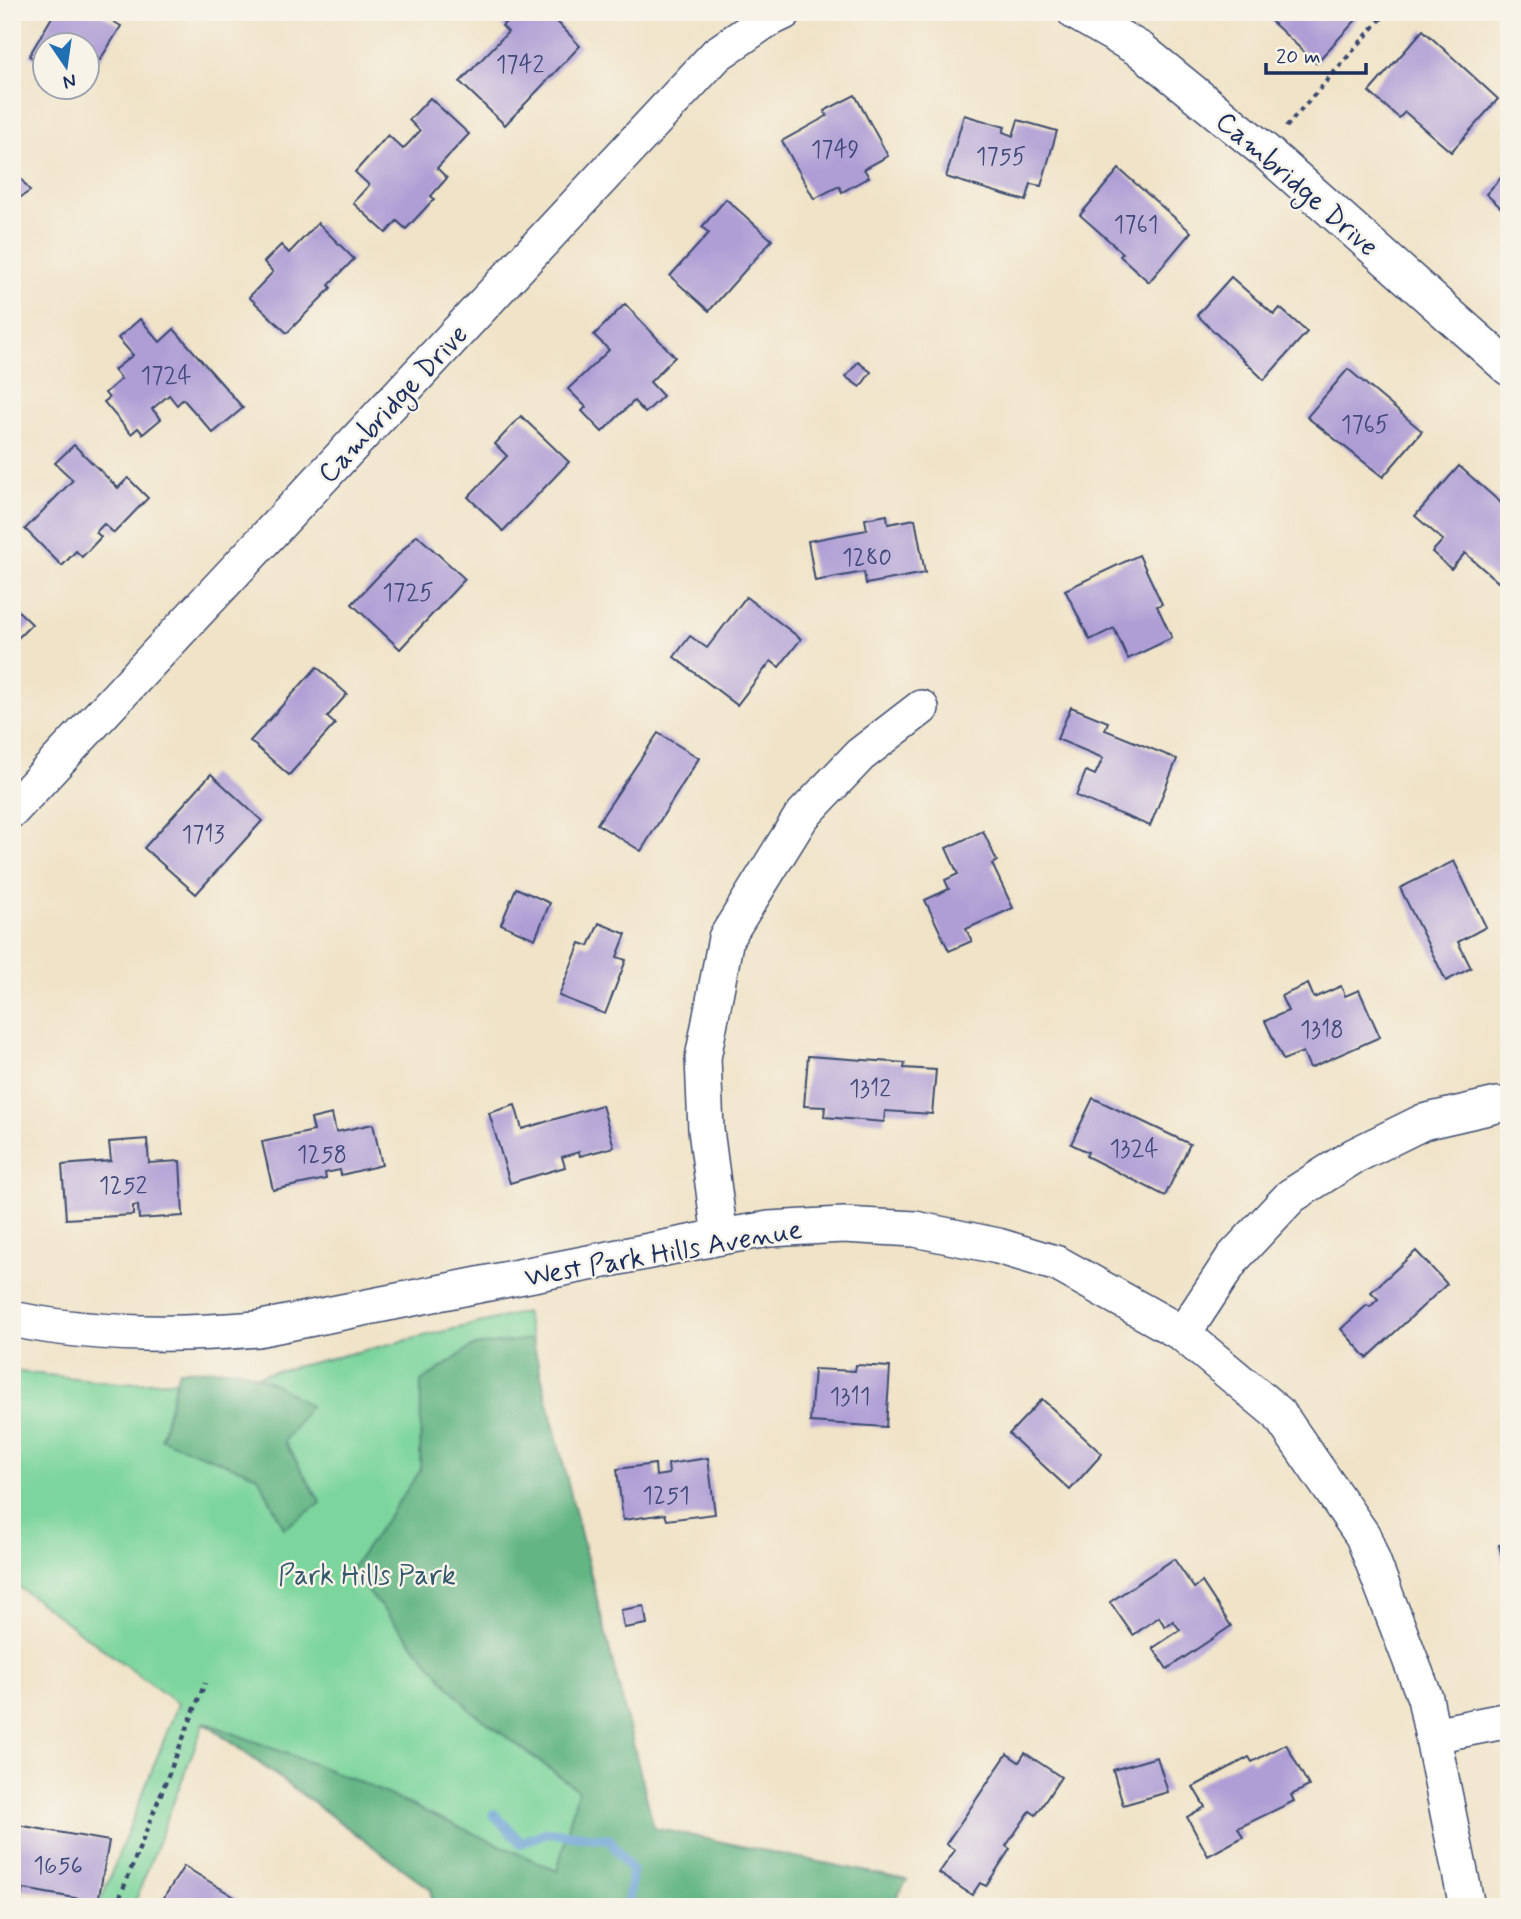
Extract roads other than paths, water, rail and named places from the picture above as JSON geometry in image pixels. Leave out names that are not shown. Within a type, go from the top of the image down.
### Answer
[{"type":"street","name":"Cambridge Drive","points":[[12,810],[717,54],[783,12]]},
{"type":"street","name":"Cambridge Drive","points":[[1075,12],[1141,50],[1265,151],[1509,368]]},
{"type":"street","points":[[720,1237],[706,1130],[703,1058],[726,938],[801,817],[860,755],[921,708]]},
{"type":"street","points":[[1183,1334],[1233,1258],[1291,1196],[1354,1156],[1423,1122],[1497,1105]]},
{"type":"street","name":"West Park Hills Avenue","points":[[12,1319],[50,1327],[125,1333],[192,1334],[257,1329],[720,1237],[769,1229],[843,1225],[915,1230],[998,1246],[1058,1264],[1183,1334],[1279,1414],[1363,1536],[1425,1699],[1467,1907]]},
{"type":"street","points":[[1433,1735],[1509,1720]]},
{"type":"waterway","points":[[494,1814],[521,1843],[547,1832],[609,1839],[632,1871],[628,1907]]},
{"type":"park label","name":"Park Hills Park","points":[[367,1574]]}]
